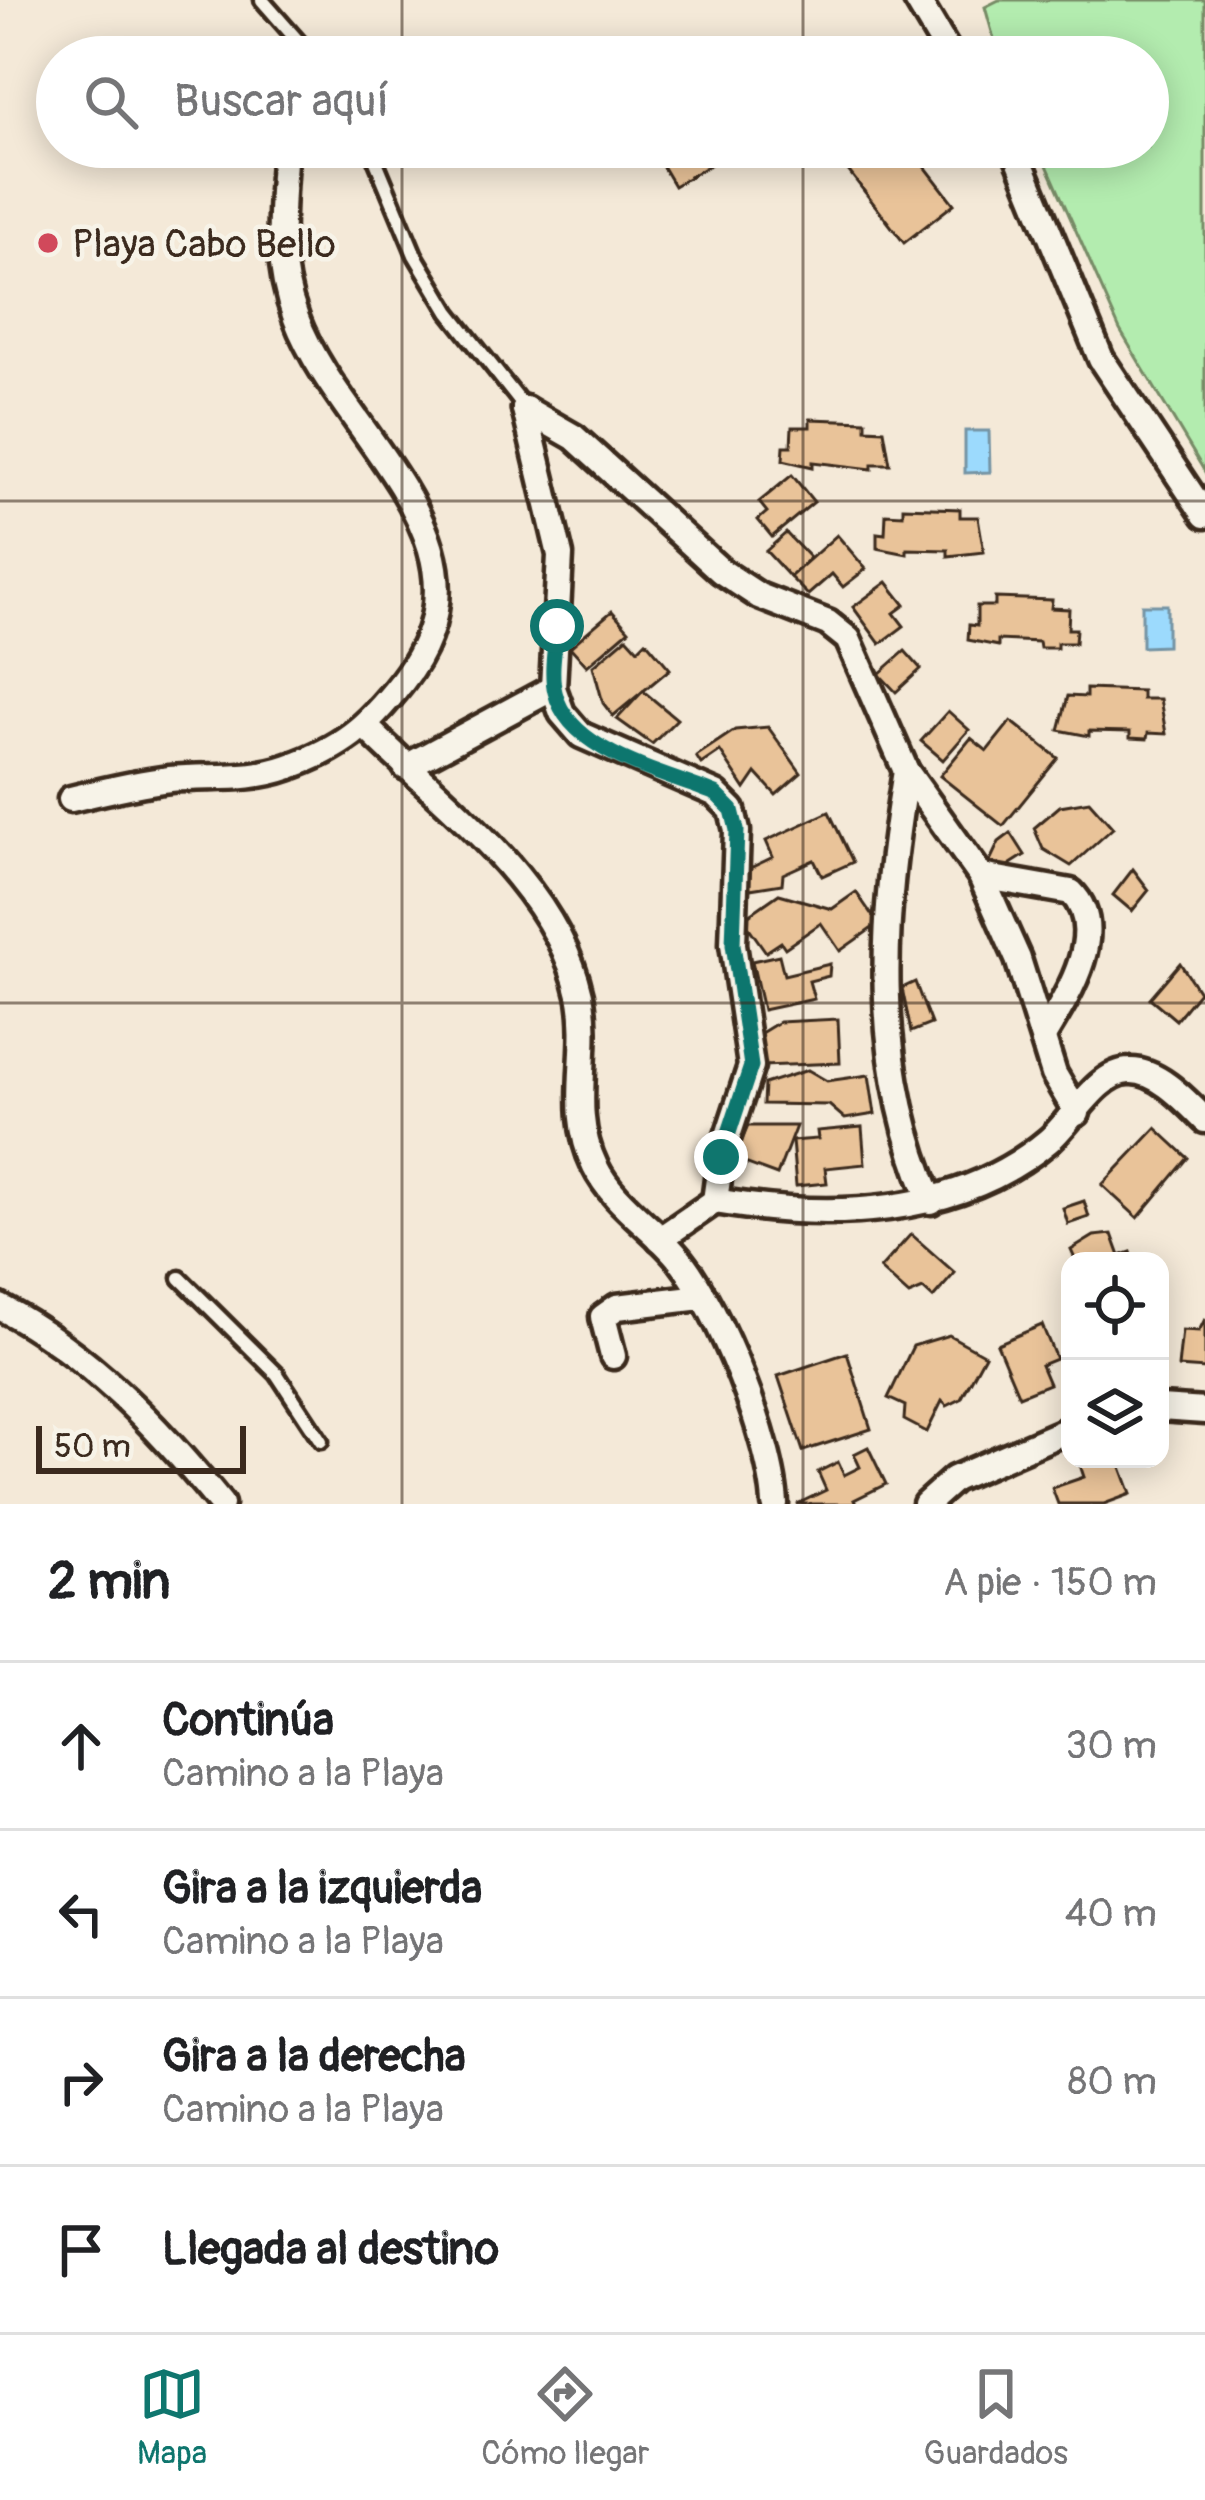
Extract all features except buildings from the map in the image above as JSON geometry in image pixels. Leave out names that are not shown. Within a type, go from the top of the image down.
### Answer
[{"type":"street","points":[[917,0],[938,36]]},
{"type":"street","points":[[71,799],[135,784],[243,778],[284,769],[367,728],[411,670],[435,620],[433,555],[415,503],[319,368],[296,317],[278,255],[284,168]]},
{"type":"street","points":[[1023,168],[1101,359],[1205,515]]},
{"type":"street","points":[[526,409],[560,556],[553,688],[562,713],[581,735],[716,794],[732,810],[737,830],[733,944],[751,1066],[721,1157],[715,1201]]},
{"type":"street","points":[[526,409],[574,437],[721,572],[759,596],[828,623],[848,639],[906,771],[981,876],[1046,1033],[1054,1074],[1077,1113]]},
{"type":"street","points":[[406,767],[553,688]]},
{"type":"street","points":[[367,728],[536,896],[580,997],[579,1118],[595,1166],[614,1195],[683,1264],[701,1297],[762,1424],[775,1504]]},
{"type":"street","points":[[906,771],[886,890],[882,984],[886,1037],[909,1150],[931,1201]]},
{"type":"street","points":[[981,876],[1071,892],[1086,913],[1083,954],[1046,1033]]},
{"type":"street","points":[[660,1238],[715,1201],[793,1212],[858,1213],[931,1201],[1011,1165],[1046,1143],[1105,1081],[1126,1070],[1150,1073],[1205,1120]]},
{"type":"street","points":[[613,1355],[602,1317],[617,1307],[701,1297]]},
{"type":"street","points":[[0,1307],[48,1334],[119,1394],[221,1504]]},
{"type":"street","points":[[1169,1409],[1205,1411]]},
{"type":"street","points":[[926,1504],[954,1479],[1061,1434]]},
{"type":"lane","points":[[262,0],[294,36]]},
{"type":"lane","points":[[379,168],[415,255],[449,311],[526,409]]},
{"type":"lane","points":[[180,1278],[277,1374],[321,1441]]},
{"type":"green space","points":[[999,0],[1205,0],[1205,472],[1120,330],[1048,168],[1169,168],[1169,36],[993,36],[985,7]]},
{"type":"water","points":[[965,431],[989,431],[990,472],[965,473]]},
{"type":"water","points":[[1142,605],[1167,605],[1167,646],[1142,647]]},
{"type":"place","name":"Playa Cabo Bello","points":[[48,243]]},
{"type":"route","points":[[557,626],[553,688],[562,713],[581,735],[716,794],[732,810],[737,830],[733,944],[751,1066],[721,1157]]}]
